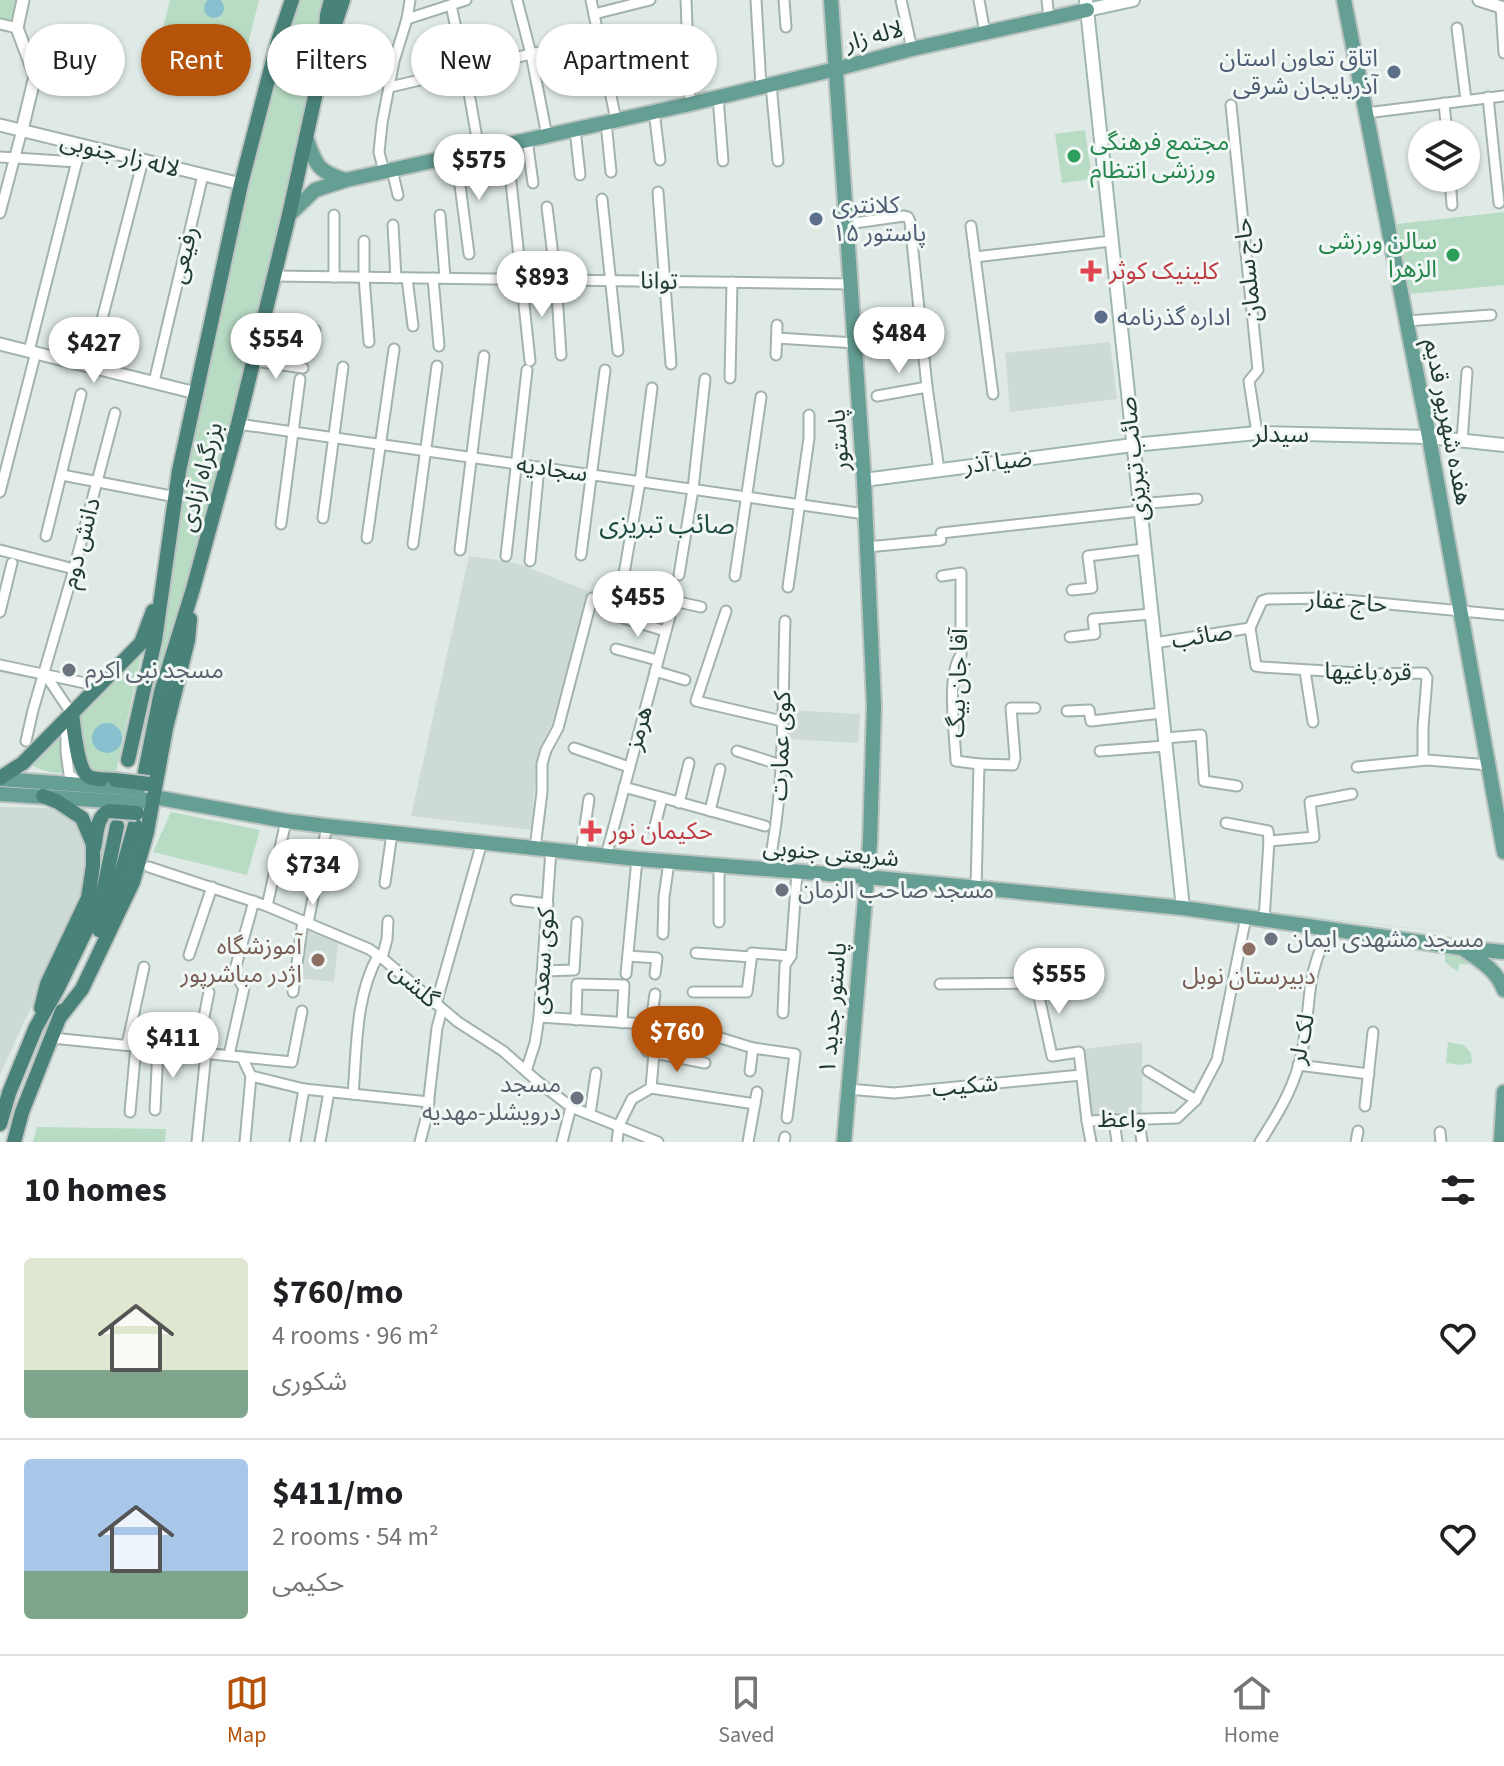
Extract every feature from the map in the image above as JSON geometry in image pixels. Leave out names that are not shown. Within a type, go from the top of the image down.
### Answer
[{"type":"highway","name":"بزرگراه آزادی","points":[[335,24],[343,0]]},
{"type":"highway","name":"بزرگراه آزادی","points":[[128,760],[155,640],[179,471],[241,184],[288,2]]},
{"type":"highway","name":"بزرگراه آزادی","points":[[14,1142],[22,1112],[60,1017],[117,888],[145,800],[161,692],[238,424],[316,96]]},
{"type":"highway","points":[[0,778],[23,763],[141,643],[163,585]]},
{"type":"highway","points":[[72,714],[81,767],[86,775],[111,795],[145,800]]},
{"type":"highway","points":[[111,795],[145,800]]},
{"type":"highway","points":[[36,1027],[47,984],[88,898],[101,817],[111,795]]},
{"type":"highway","points":[[43,796],[82,818],[93,844],[93,854]]},
{"type":"highway","points":[[0,1124],[36,1027],[58,988],[104,888],[117,826]]},
{"type":"main road","name":"پاستور","points":[[831,0],[864,480],[874,706],[867,877]]},
{"type":"main road","name":"لاله زار","points":[[289,215],[315,190],[346,180],[690,104],[1049,19],[1086,5],[1133,0]]},
{"type":"main road","name":"هفده شهریور قدیم","points":[[1344,0],[1429,437],[1504,852]]},
{"type":"main road","name":"صائب تبریزی","points":[[1086,5],[1183,908]]},
{"type":"main road","points":[[307,140],[321,170],[346,180]]},
{"type":"main road","name":"سیدلر","points":[[1133,445],[1257,433],[1429,437],[1504,445]]},
{"type":"main road","name":"ضیا آذر","points":[[864,480],[1133,445]]},
{"type":"main road","points":[[0,778],[79,784],[111,795]]},
{"type":"main road","points":[[0,794],[111,795]]},
{"type":"main road","name":"شریعتی جنوبی","points":[[145,800],[327,826],[606,856],[867,877],[1183,908],[1504,952]]},
{"type":"main road","name":"پاستور جدید ۱","points":[[844,1142],[867,877]]},
{"type":"main road","points":[[1462,948],[1484,963],[1504,990]]},
{"type":"main road","points":[[1501,1142],[1504,1092]]},
{"type":"street","points":[[0,213],[35,76],[17,28],[23,0]]},
{"type":"street","points":[[395,58],[410,0]]},
{"type":"street","points":[[407,19],[466,0]]},
{"type":"street","points":[[517,0],[547,136]]},
{"type":"street","points":[[591,0],[596,24]]},
{"type":"street","points":[[594,14],[650,0]]},
{"type":"street","points":[[686,0],[690,104]]},
{"type":"street","points":[[756,0],[778,161]]},
{"type":"street","points":[[784,0],[786,27]]},
{"type":"street","points":[[901,0],[912,49]]},
{"type":"street","points":[[979,0],[985,33]]},
{"type":"street","points":[[1047,0],[1049,19]]},
{"type":"street","points":[[1479,0],[1502,8],[1504,53]]},
{"type":"street","points":[[451,5],[455,24]]},
{"type":"street","points":[[0,24],[17,28]]},
{"type":"street","points":[[1457,28],[1466,100]]},
{"type":"street","points":[[520,57],[536,53]]},
{"type":"street","points":[[388,96],[379,152],[398,195]]},
{"type":"street","points":[[470,96],[479,150]]},
{"type":"street","points":[[607,96],[611,121],[611,172]]},
{"type":"street","points":[[1366,113],[1504,96]]},
{"type":"street","points":[[718,97],[723,161]]},
{"type":"street","points":[[1488,97],[1499,203]]},
{"type":"street","points":[[1444,103],[1446,120]]},
{"type":"street","name":"حاج سلمان","points":[[1231,105],[1258,370],[1249,381],[1257,433]]},
{"type":"street","points":[[654,111],[660,160]]},
{"type":"street","name":"لاله زار جنوبی","points":[[0,125],[241,184]]},
{"type":"street","points":[[575,129],[580,175]]},
{"type":"street","points":[[527,140],[533,183]]},
{"type":"street","points":[[506,556],[528,366],[507,144]]},
{"type":"street","points":[[0,492],[81,145]]},
{"type":"street","points":[[456,155],[469,254]]},
{"type":"street","points":[[0,157],[77,162]]},
{"type":"street","points":[[90,366],[143,160]]},
{"type":"street","name":"رفیعی","points":[[154,382],[203,175]]},
{"type":"street","points":[[658,192],[671,364]]},
{"type":"street","points":[[1451,192],[1452,205]]},
{"type":"street","points":[[602,199],[618,351]]},
{"type":"street","points":[[547,207],[561,355]]},
{"type":"street","points":[[334,215],[334,277]]},
{"type":"street","points":[[440,215],[445,278]]},
{"type":"street","points":[[847,224],[904,216],[910,222],[939,470]]},
{"type":"street","points":[[393,225],[396,278]]},
{"type":"street","points":[[971,226],[993,394]]},
{"type":"street","points":[[364,241],[369,342]]},
{"type":"street","points":[[975,257],[1111,241]]},
{"type":"street","name":"توانا","points":[[275,276],[852,284]]},
{"type":"street","points":[[407,278],[413,326]]},
{"type":"street","points":[[433,278],[439,346]]},
{"type":"street","points":[[730,378],[732,282]]},
{"type":"street","points":[[777,283],[777,296]]},
{"type":"street","points":[[1406,321],[1491,315]]},
{"type":"street","points":[[776,355],[777,325]]},
{"type":"street","points":[[262,329],[315,330]]},
{"type":"street","points":[[777,338],[855,343]]},
{"type":"street","points":[[0,344],[196,393]]},
{"type":"street","points":[[367,538],[394,349]]},
{"type":"street","points":[[460,550],[484,356]]},
{"type":"street","points":[[254,361],[303,368]]},
{"type":"street","points":[[413,544],[437,366]]},
{"type":"street","points":[[323,518],[343,367]]},
{"type":"street","points":[[581,555],[605,370]]},
{"type":"street","points":[[1462,441],[1467,372]]},
{"type":"street","points":[[281,524],[300,379]]},
{"type":"street","points":[[679,575],[693,489],[705,379]]},
{"type":"street","points":[[877,396],[927,387]]},
{"type":"street","points":[[621,591],[652,388]]},
{"type":"street","points":[[46,536],[81,394]]},
{"type":"street","points":[[735,576],[761,397]]},
{"type":"street","name":"دانش دوم","points":[[26,741],[115,413]]},
{"type":"street","points":[[788,587],[801,505],[809,415]]},
{"type":"street","name":"سجادیه","points":[[238,424],[865,514]]},
{"type":"street","points":[[530,561],[539,467]]},
{"type":"street","points":[[62,475],[176,497]]},
{"type":"street","points":[[867,547],[1197,499]]},
{"type":"street","points":[[1072,590],[1092,588],[1088,556],[1144,549]]},
{"type":"street","points":[[0,550],[74,569]]},
{"type":"street","points":[[0,612],[12,563]]},
{"type":"street","name":"آقا جان بیگ","points":[[942,576],[961,573],[961,655],[955,662],[953,691],[956,761],[979,764],[976,888]]},
{"type":"street","points":[[535,848],[542,764],[558,728],[592,598]]},
{"type":"street","name":"حاج غفار","points":[[1250,628],[1262,601],[1268,599],[1325,598],[1461,611]]},
{"type":"street","name":"هرمز","points":[[606,856],[674,601],[701,607]]},
{"type":"street","points":[[726,611],[696,701],[782,721]]},
{"type":"street","points":[[1461,611],[1504,615]]},
{"type":"street","points":[[1070,637],[1095,634],[1093,619],[1151,614]]},
{"type":"street","points":[[620,617],[665,631]]},
{"type":"street","name":"کوی عمارت","points":[[768,869],[776,829],[781,765],[785,621]]},
{"type":"street","name":"صائب","points":[[1154,643],[1250,628]]},
{"type":"street","name":"قره باغیها","points":[[1250,628],[1256,666],[1375,674],[1424,673],[1427,678],[1423,757],[1427,760]]},
{"type":"street","points":[[616,649],[685,680]]},
{"type":"street","points":[[0,665],[99,686]]},
{"type":"street","points":[[1305,671],[1313,722]]},
{"type":"street","points":[[45,674],[72,714],[66,726],[66,752],[69,774],[79,784]]},
{"type":"street","points":[[979,764],[1013,765],[1011,708],[1035,708]]},
{"type":"street","points":[[1067,711],[1089,710],[1091,721],[1162,713]]},
{"type":"street","points":[[1100,751],[1201,735],[1204,781],[1237,786]]},
{"type":"street","points":[[574,748],[629,767]]},
{"type":"street","points":[[737,751],[781,765]]},
{"type":"street","points":[[1357,767],[1427,760],[1489,765]]},
{"type":"street","points":[[679,803],[689,763]]},
{"type":"street","points":[[710,811],[720,769]]},
{"type":"street","points":[[624,787],[765,826]]},
{"type":"street","points":[[1269,841],[1314,837],[1310,802],[1352,794]]},
{"type":"street","points":[[654,830],[662,798]]},
{"type":"street","points":[[581,853],[589,799]]},
{"type":"street","points":[[1499,822],[1504,805]]},
{"type":"street","points":[[267,906],[286,821]]},
{"type":"street","points":[[1226,823],[1268,831],[1264,920]]},
{"type":"street","points":[[293,992],[327,826]]},
{"type":"street","points":[[385,883],[392,833]]},
{"type":"street","points":[[420,1142],[429,1102],[439,1007],[482,842]]},
{"type":"street","name":"کوی سعدی","points":[[526,1071],[539,1017],[551,850]]},
{"type":"street","points":[[626,974],[637,859]]},
{"type":"street","points":[[663,934],[669,862]]},
{"type":"street","points":[[719,866],[719,922]]},
{"type":"street","name":"گلشن","points":[[149,867],[254,901],[369,949],[458,1022],[503,1051],[571,1107],[619,1125],[637,1138],[658,1142]]},
{"type":"street","points":[[783,1013],[785,965],[791,956],[797,872]]},
{"type":"street","points":[[189,955],[212,887]]},
{"type":"street","points":[[516,900],[548,904]]},
{"type":"street","points":[[229,1055],[244,988],[234,973],[254,901]]},
{"type":"street","points":[[1196,1100],[1217,1060],[1246,917]]},
{"type":"street","points":[[353,1094],[361,1011],[369,977],[387,939],[388,921]]},
{"type":"street","points":[[543,971],[574,970],[577,922]]},
{"type":"street","name":"لک لر","points":[[1260,1142],[1283,1106],[1298,1065],[1305,1036],[1311,980],[1329,929]]},
{"type":"street","points":[[696,953],[751,957]]},
{"type":"street","points":[[693,992],[747,992],[752,953],[791,956]]},
{"type":"street","points":[[628,956],[657,958],[655,974]]},
{"type":"street","points":[[130,1112],[132,1046],[144,967]]},
{"type":"street","name":"واعظ","points":[[940,984],[1036,983],[1052,1056],[1079,1052],[1087,1121],[1177,1118],[1196,1100],[1148,1071]]},
{"type":"street","points":[[576,1020],[577,984],[624,985],[622,1023]]},
{"type":"street","points":[[197,1142],[201,1053],[209,992]]},
{"type":"street","points":[[651,1088],[651,1025],[655,994]]},
{"type":"street","points":[[52,1038],[292,1062],[302,1011]]},
{"type":"street","points":[[539,1017],[698,1031],[753,1048],[795,1054],[787,1118]]},
{"type":"street","points":[[1365,1106],[1373,1032]]},
{"type":"street","points":[[155,1110],[158,1048]]},
{"type":"street","points":[[750,1071],[753,1048]]},
{"type":"street","points":[[650,1052],[705,1063]]},
{"type":"street","points":[[242,1057],[251,1076],[245,1142]]},
{"type":"street","points":[[1298,1065],[1369,1074]]},
{"type":"street","points":[[590,1114],[596,1073]]},
{"type":"street","name":"شکیب","points":[[848,1089],[894,1093],[1081,1075]]},
{"type":"street","points":[[251,1076],[304,1089],[429,1102]]},
{"type":"street","points":[[617,1142],[619,1125],[632,1099],[651,1088],[755,1104]]},
{"type":"street","points":[[295,1142],[304,1089]]},
{"type":"street","points":[[320,1142],[329,1092]]},
{"type":"street","points":[[748,1142],[757,1092]]},
{"type":"street","points":[[562,1142],[571,1107]]},
{"type":"street","points":[[1139,1119],[1142,1142]]},
{"type":"street","points":[[1114,1120],[1117,1142]]},
{"type":"street","points":[[1087,1121],[1091,1142]]},
{"type":"shaded area","points":[[1110,342],[1117,399],[1010,412],[1005,353]]},
{"type":"shaded area","points":[[469,556],[516,563],[588,591],[552,724],[542,743],[531,830],[411,816]]},
{"type":"shaded area","points":[[787,710],[860,714],[858,743],[786,739]]},
{"type":"shaded area","points":[[0,807],[48,808],[80,822],[90,862],[83,896],[0,1074]]},
{"type":"shaded area","name":"آموزشگاه اژدر مباشرپور","points":[[304,929],[338,943],[334,982],[297,978]]},
{"type":"shaded area","points":[[1142,1042],[1142,1115],[1090,1118],[1084,1049]]},
{"type":"green space","points":[[0,0],[17,0],[12,21],[0,18]]},
{"type":"green space","points":[[170,0],[259,0],[251,32],[251,24],[164,24]]},
{"type":"green space","points":[[298,0],[325,0],[321,24],[292,24]]},
{"type":"green space","points":[[272,96],[307,96],[265,281],[192,572],[150,706],[185,470],[249,181]]},
{"type":"green space","name":"مجتمع فرهنگی ورزشی انتظام","points":[[1085,130],[1092,179],[1062,183],[1055,134]]},
{"type":"green space","name":"سالن ورزشی الزهرا","points":[[1504,212],[1504,285],[1410,294],[1397,224]]},
{"type":"green space","points":[[142,651],[116,772],[83,770],[77,720],[83,708]]},
{"type":"green space","points":[[63,730],[65,772],[47,771],[30,764]]},
{"type":"green space","points":[[171,812],[260,830],[247,875],[153,852]]},
{"type":"green space","points":[[1199,904],[1499,938],[1199,905]]},
{"type":"green space","points":[[1446,946],[1482,965],[1459,964],[1458,972],[1445,962]]},
{"type":"green space","points":[[1448,1042],[1464,1045],[1471,1053],[1472,1063],[1446,1063]]},
{"type":"green space","points":[[37,1127],[166,1129],[165,1142],[33,1142]]},
{"type":"water","points":[[210,-1],[218,-1],[223,4],[223,12],[218,17],[210,17],[205,12],[205,4]]},
{"type":"water","points":[[107,723],[113,724],[121,732],[121,744],[113,752],[107,753],[101,752],[93,744],[92,738],[93,732],[101,724]]},
{"type":"place","name":"اتاق تعاون استان آذربایجان شرقی","points":[[1394,72]]},
{"type":"place","name":"مجتمع فرهنگی ورزشی انتظام","points":[[1074,156]]},
{"type":"place","name":"کلانتری ۱۵ پاستور","points":[[816,219]]},
{"type":"place","name":"سالن ورزشی الزهرا","points":[[1453,255]]},
{"type":"place","name":"کلینیک کوثر","points":[[1091,271]]},
{"type":"place","name":"اداره گذرنامه","points":[[1101,317]]},
{"type":"place","name":"مسجد نبی اکرم","points":[[69,670]]},
{"type":"place","name":"حکیمان نور","points":[[591,831]]},
{"type":"place","name":"مسجد صاحب الزمان","points":[[782,890]]},
{"type":"place","name":"مسجد مشهدی ایمان","points":[[1271,939]]},
{"type":"place","name":"دبیرستان نوبل","points":[[1249,949]]},
{"type":"place","name":"آموزشگاه اژدر مباشرپور","points":[[318,960]]},
{"type":"place","name":"مسجد درویشلر-مهدیه","points":[[577,1098]]},
{"type":"district","name":"صائب تبریزی","points":[[667,524]]}]
